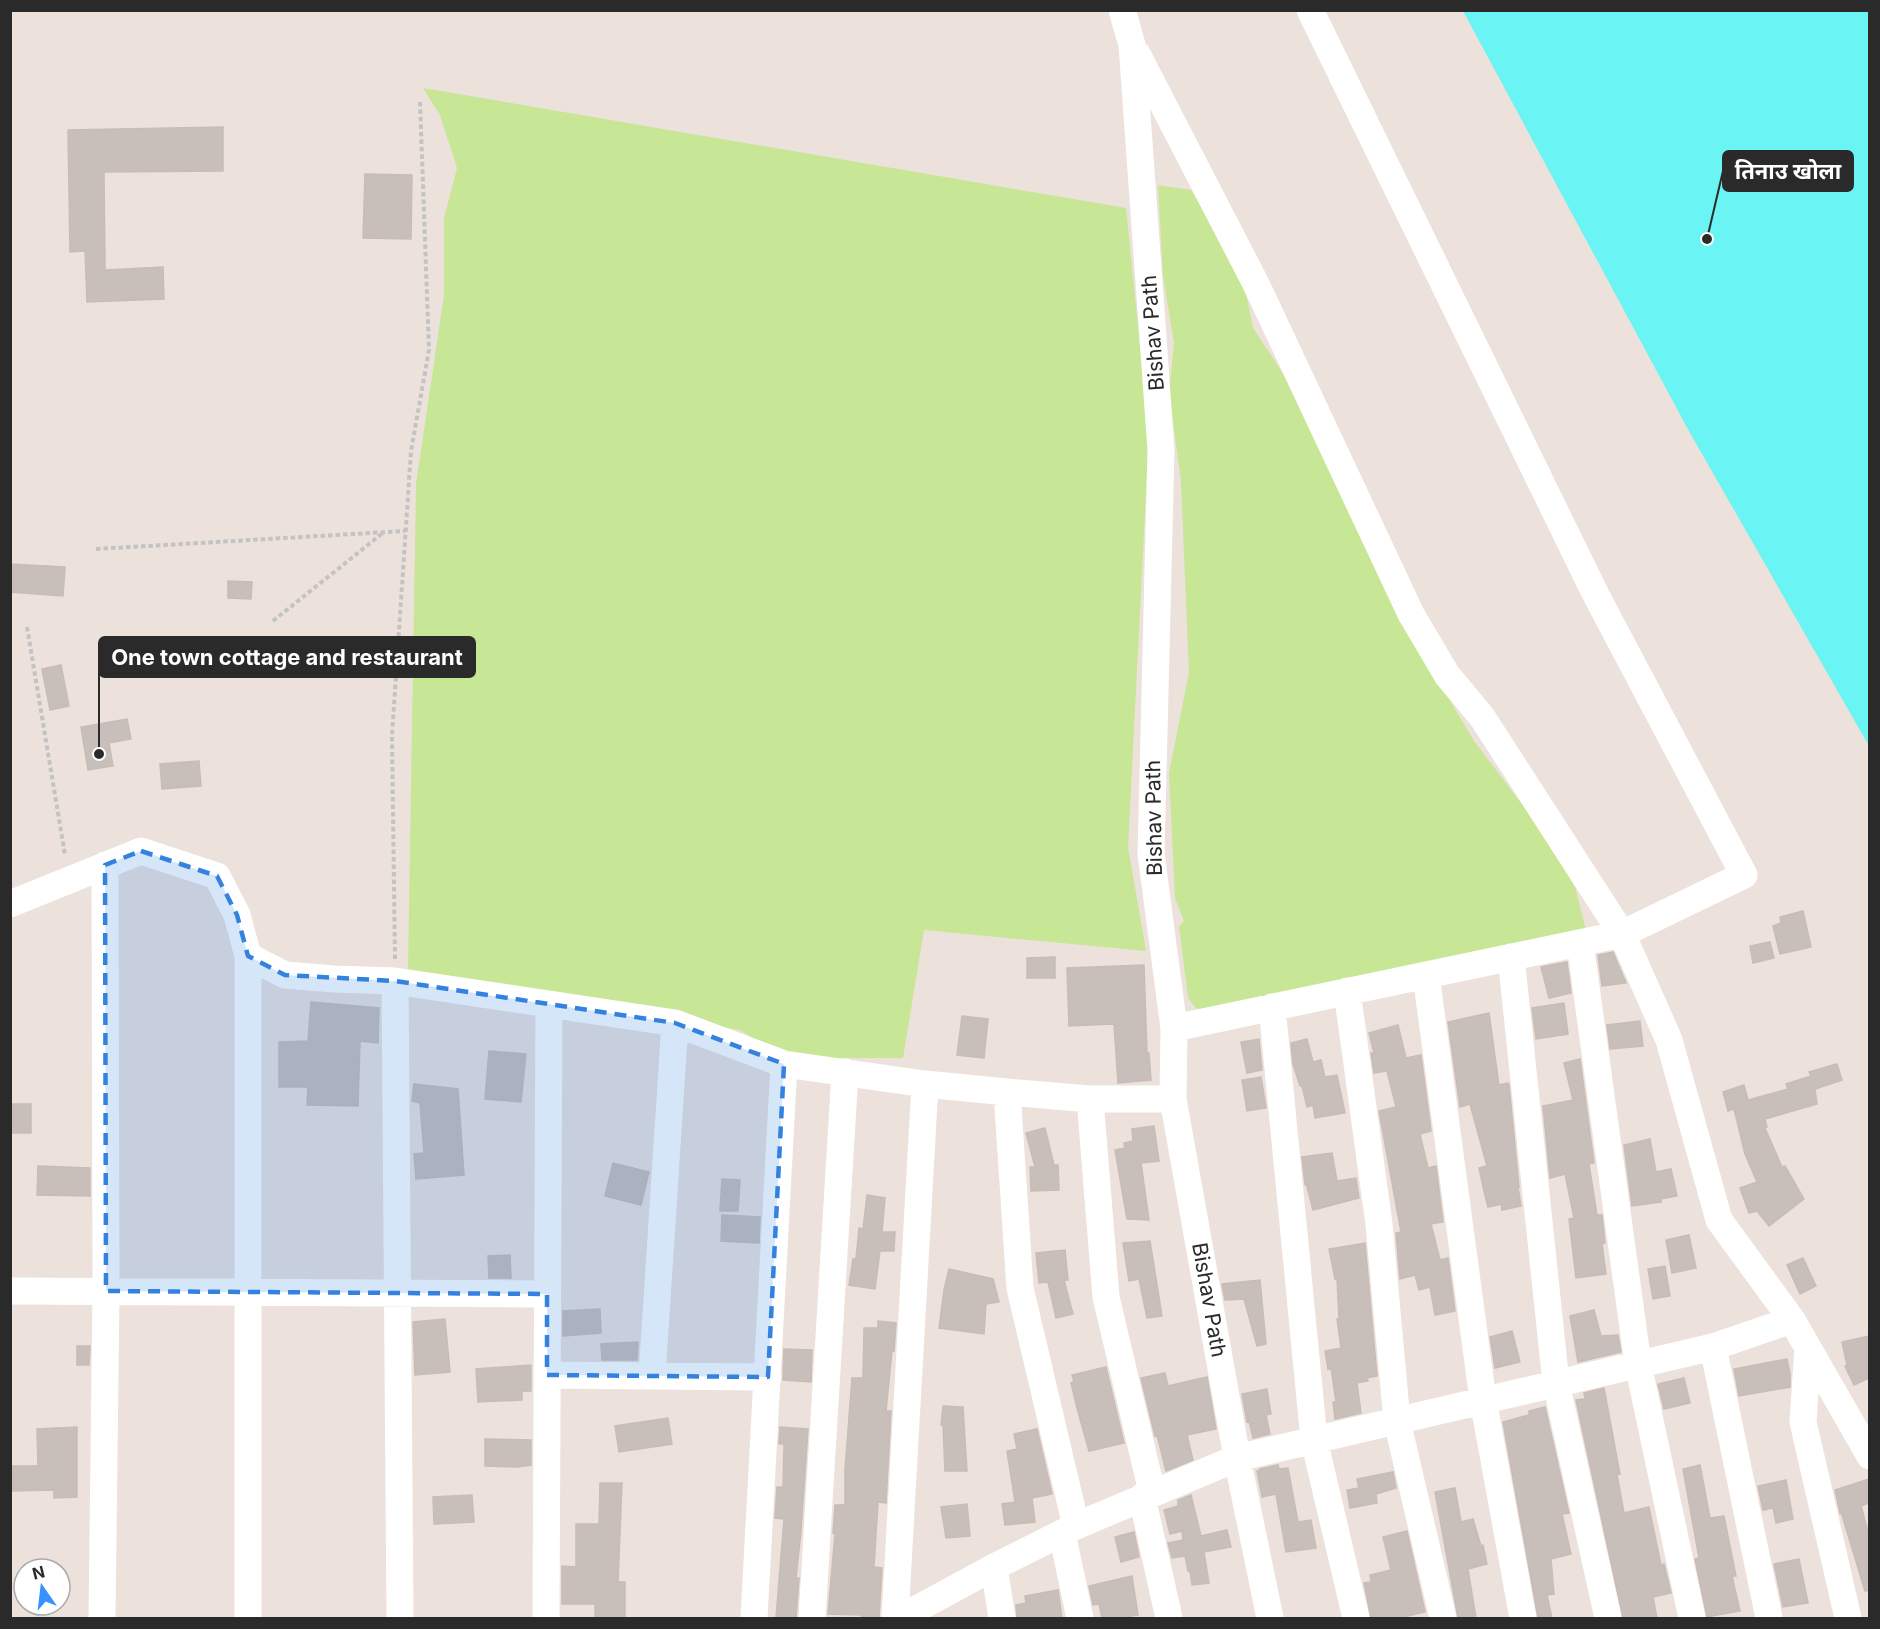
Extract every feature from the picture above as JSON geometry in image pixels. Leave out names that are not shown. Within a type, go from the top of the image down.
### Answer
[{"type":"street","name":"Bishav Path","points":[[1122,10],[1132,45],[1161,450],[1151,855],[1174,1028],[1173,1099],[1237,1458],[1270,1618]]},
{"type":"street","points":[[1174,1028],[1622,934],[1744,875],[1596,595],[1310,10]]},
{"type":"street","points":[[1132,45],[1256,284],[1411,614],[1447,675],[1482,717],[1622,934],[1669,1040],[1719,1221],[1792,1320],[1869,1456]]},
{"type":"street","points":[[10,904],[141,851],[217,876],[237,915],[248,956],[248,1618]]},
{"type":"street","points":[[102,1618],[105,865]]},
{"type":"street","points":[[1580,943],[1638,1364],[1692,1618]]},
{"type":"street","points":[[248,956],[285,975],[395,981],[675,1023],[784,1064],[925,1084],[1007,1092],[1090,1099],[1173,1099]]},
{"type":"street","points":[[1511,957],[1556,1383],[1608,1618]]},
{"type":"street","points":[[1426,975],[1483,1400],[1523,1618]]},
{"type":"street","points":[[395,981],[400,1618]]},
{"type":"street","points":[[1347,992],[1379,1224],[1397,1421],[1443,1618]]},
{"type":"street","points":[[546,1618],[549,1005]]},
{"type":"street","points":[[1272,1007],[1314,1440],[1356,1618]]},
{"type":"street","points":[[652,1376],[675,1023]]},
{"type":"street","points":[[754,1618],[784,1064]]},
{"type":"street","points":[[812,1618],[845,1072]]},
{"type":"street","points":[[895,1618],[925,1084]]},
{"type":"street","points":[[1007,1092],[1020,1288],[1069,1529],[1080,1618]]},
{"type":"street","points":[[1090,1099],[1106,1297],[1147,1495],[1169,1618]]},
{"type":"street","points":[[10,1291],[548,1294]]},
{"type":"street","points":[[900,1618],[1069,1529],[1237,1458],[1713,1347],[1792,1320]]},
{"type":"street","points":[[1713,1347],[1769,1618]]},
{"type":"street","points":[[1808,1348],[1803,1422],[1848,1618]]},
{"type":"street","points":[[547,1375],[768,1377]]},
{"type":"street","points":[[994,1567],[1002,1618]]},
{"type":"path","points":[[395,981],[392,736],[411,451],[429,350],[420,102]]},
{"type":"path","points":[[96,549],[405,531]]},
{"type":"path","points":[[273,621],[385,532]]},
{"type":"path","points":[[27,627],[69,880]]},
{"type":"highlighted area","points":[[141,851],[217,876],[237,915],[248,956],[285,975],[395,981],[675,1023],[784,1064],[768,1377],[547,1375],[547,1294],[106,1291],[105,865]]},
{"type":"green space","points":[[423,88],[1126,208],[1149,434],[1128,847],[1146,951],[924,930],[903,1058],[785,1058],[740,1030],[408,970],[416,484],[444,295],[444,218],[457,168],[440,115]]},
{"type":"green space","points":[[1158,185],[1191,190],[1243,278],[1253,328],[1284,375],[1416,643],[1474,741],[1537,824],[1575,887],[1586,930],[1199,1012],[1188,998],[1179,926],[1184,921],[1175,898],[1169,773],[1189,672],[1181,481],[1169,393],[1174,343],[1163,276]]},
{"type":"water","points":[[1463,11],[1869,11],[1869,746],[1690,433]]},
{"type":"building","points":[[223,127],[223,171],[104,172],[105,270],[163,267],[164,299],[87,302],[85,251],[70,252],[68,130]]},
{"type":"building","points":[[365,174],[412,175],[411,239],[363,238]]},
{"type":"building","points":[[10,564],[65,567],[63,596],[10,592]]},
{"type":"building","points":[[228,581],[252,582],[251,599],[228,598]]},
{"type":"building","points":[[61,665],[69,706],[50,710],[42,669]]},
{"type":"building","points":[[127,719],[131,739],[109,743],[113,766],[88,770],[81,727]]},
{"type":"building","points":[[199,761],[201,786],[162,789],[160,764]]},
{"type":"building","points":[[1803,911],[1811,947],[1780,954],[1773,926],[1781,923],[1780,917]]},
{"type":"building","points":[[1770,942],[1774,958],[1753,963],[1750,946]]},
{"type":"building","points":[[1613,952],[1626,983],[1602,986],[1598,955]]},
{"type":"building","points":[[1055,957],[1055,978],[1027,978],[1027,958]]},
{"type":"building","points":[[1567,962],[1571,993],[1549,998],[1541,967]]},
{"type":"building","points":[[1144,965],[1147,1053],[1149,1053],[1151,1080],[1118,1083],[1114,1024],[1069,1026],[1067,968]]},
{"type":"building","points":[[311,1002],[379,1008],[378,1043],[360,1041],[358,1106],[307,1105],[308,1087],[279,1087],[279,1042],[308,1041]]},
{"type":"building","points":[[1564,1003],[1568,1034],[1536,1039],[1532,1008]]},
{"type":"building","points":[[1489,1013],[1499,1085],[1508,1083],[1509,1085],[1521,1206],[1502,1210],[1501,1204],[1488,1207],[1479,1168],[1487,1166],[1470,1104],[1460,1107],[1448,1022]]},
{"type":"building","points":[[962,1016],[988,1019],[984,1058],[957,1055]]},
{"type":"building","points":[[1640,1021],[1643,1046],[1610,1049],[1607,1025]]},
{"type":"building","points":[[1398,1025],[1406,1058],[1421,1055],[1431,1131],[1420,1134],[1428,1168],[1436,1166],[1443,1222],[1431,1224],[1440,1260],[1448,1258],[1455,1311],[1435,1315],[1430,1287],[1419,1290],[1415,1275],[1400,1279],[1396,1233],[1401,1232],[1379,1111],[1396,1107],[1387,1071],[1374,1073],[1371,1053],[1374,1053],[1369,1033]]},
{"type":"building","points":[[1259,1039],[1262,1070],[1247,1073],[1241,1042]]},
{"type":"building","points":[[1307,1039],[1313,1062],[1321,1060],[1325,1077],[1337,1075],[1345,1113],[1315,1118],[1313,1105],[1307,1107],[1293,1064],[1291,1043]]},
{"type":"building","points":[[489,1051],[526,1054],[521,1102],[485,1099]]},
{"type":"building","points":[[1580,1059],[1594,1163],[1589,1164],[1597,1215],[1602,1215],[1605,1243],[1602,1244],[1606,1274],[1576,1278],[1569,1219],[1574,1218],[1565,1174],[1550,1178],[1543,1106],[1573,1100],[1564,1063]]},
{"type":"building","points":[[1837,1064],[1842,1080],[1815,1089],[1817,1104],[1765,1119],[1767,1127],[1765,1128],[1782,1167],[1785,1166],[1804,1199],[1769,1226],[1757,1211],[1749,1213],[1740,1188],[1757,1182],[1745,1154],[1734,1109],[1728,1111],[1723,1092],[1744,1085],[1748,1100],[1788,1089],[1786,1084],[1811,1076],[1809,1072]]},
{"type":"building","points":[[1261,1077],[1266,1108],[1247,1111],[1242,1080]]},
{"type":"building","points":[[414,1084],[458,1089],[464,1175],[416,1179],[414,1154],[424,1153],[420,1103],[412,1101]]},
{"type":"building","points":[[10,1104],[31,1104],[31,1133],[10,1133]]},
{"type":"building","points":[[1154,1126],[1159,1161],[1141,1163],[1149,1220],[1127,1219],[1115,1150],[1125,1148],[1124,1143],[1133,1141],[1132,1129]]},
{"type":"building","points":[[1045,1128],[1054,1165],[1058,1165],[1059,1190],[1031,1191],[1030,1167],[1035,1167],[1026,1133]]},
{"type":"building","points":[[1650,1139],[1656,1172],[1671,1169],[1677,1196],[1661,1199],[1661,1202],[1632,1206],[1624,1145]]},
{"type":"building","points":[[1332,1153],[1337,1181],[1356,1178],[1359,1198],[1313,1210],[1305,1184],[1302,1157]]},
{"type":"building","points":[[613,1163],[649,1172],[641,1205],[605,1196]]},
{"type":"building","points":[[38,1166],[90,1168],[90,1196],[37,1195]]},
{"type":"building","points":[[722,1179],[740,1180],[738,1211],[720,1211]]},
{"type":"building","points":[[867,1195],[885,1198],[882,1232],[895,1232],[894,1251],[880,1251],[875,1289],[849,1285],[853,1259],[856,1259],[859,1228],[863,1229]]},
{"type":"building","points":[[722,1215],[760,1217],[759,1243],[721,1241]]},
{"type":"building","points":[[1689,1235],[1696,1268],[1672,1273],[1666,1240]]},
{"type":"building","points":[[1150,1241],[1162,1316],[1147,1318],[1139,1279],[1129,1281],[1123,1243]]},
{"type":"building","points":[[1365,1243],[1377,1376],[1357,1383],[1361,1413],[1335,1419],[1333,1402],[1336,1402],[1331,1368],[1328,1369],[1325,1351],[1341,1348],[1337,1319],[1339,1318],[1337,1279],[1335,1279],[1329,1249]]},
{"type":"building","points":[[1065,1250],[1068,1280],[1064,1280],[1073,1314],[1056,1318],[1048,1282],[1039,1283],[1036,1253]]},
{"type":"building","points":[[510,1255],[511,1278],[489,1278],[488,1256]]},
{"type":"building","points":[[1803,1258],[1816,1286],[1800,1294],[1787,1265]]},
{"type":"building","points":[[1665,1266],[1670,1296],[1653,1299],[1648,1269]]},
{"type":"building","points":[[949,1269],[993,1279],[999,1302],[986,1304],[984,1334],[939,1328]]},
{"type":"building","points":[[1260,1280],[1266,1344],[1257,1346],[1244,1299],[1225,1300],[1222,1284]]},
{"type":"building","points":[[600,1309],[601,1333],[563,1336],[563,1311]]},
{"type":"building","points":[[1594,1310],[1601,1336],[1618,1335],[1621,1352],[1578,1362],[1570,1316]]},
{"type":"building","points":[[445,1319],[450,1372],[415,1375],[413,1322]]},
{"type":"building","points":[[878,1321],[896,1323],[886,1411],[891,1411],[886,1503],[878,1502],[874,1567],[882,1568],[879,1617],[862,1618],[861,1615],[828,1614],[835,1534],[833,1533],[835,1505],[845,1505],[845,1470],[852,1378],[863,1378],[864,1328],[878,1328]]},
{"type":"building","points":[[1512,1331],[1520,1362],[1495,1368],[1490,1337]]},
{"type":"building","points":[[1869,1336],[1869,1378],[1854,1385],[1845,1366],[1847,1365],[1842,1342]]},
{"type":"building","points":[[638,1342],[637,1360],[602,1360],[601,1344]]},
{"type":"building","points":[[77,1346],[90,1346],[89,1365],[77,1365]]},
{"type":"building","points":[[784,1349],[812,1350],[811,1382],[783,1380]]},
{"type":"building","points":[[1787,1359],[1790,1387],[1739,1396],[1734,1369]]},
{"type":"building","points":[[531,1365],[531,1391],[522,1391],[522,1400],[478,1402],[476,1369]]},
{"type":"building","points":[[1106,1367],[1124,1443],[1089,1451],[1071,1383],[1074,1382],[1072,1375]]},
{"type":"building","points":[[1165,1373],[1168,1386],[1207,1377],[1216,1429],[1187,1435],[1193,1460],[1166,1471],[1141,1378]]},
{"type":"building","points":[[1684,1378],[1690,1403],[1664,1409],[1658,1384]]},
{"type":"building","points":[[1604,1388],[1620,1474],[1617,1475],[1624,1513],[1649,1507],[1661,1565],[1664,1564],[1671,1593],[1653,1597],[1657,1618],[1623,1618],[1576,1400],[1585,1399],[1584,1393]]},
{"type":"building","points":[[1267,1389],[1271,1414],[1266,1415],[1270,1434],[1253,1438],[1249,1421],[1247,1422],[1242,1394]]},
{"type":"building","points":[[943,1406],[963,1407],[967,1471],[945,1471],[943,1425],[941,1425]]},
{"type":"building","points":[[1545,1407],[1569,1513],[1562,1514],[1571,1554],[1551,1559],[1554,1594],[1547,1595],[1552,1618],[1538,1618],[1503,1422],[1529,1415],[1529,1411]]},
{"type":"building","points":[[668,1418],[672,1444],[619,1452],[615,1426]]},
{"type":"building","points":[[77,1427],[77,1497],[54,1498],[54,1490],[10,1491],[10,1466],[38,1466],[37,1429]]},
{"type":"building","points":[[780,1427],[808,1429],[796,1578],[799,1578],[796,1618],[776,1618],[784,1519],[775,1518],[777,1487],[783,1487],[784,1444],[779,1444]]},
{"type":"building","points":[[1037,1429],[1052,1494],[1032,1498],[1035,1522],[1005,1525],[1002,1504],[1015,1502],[1007,1451],[1017,1449],[1014,1434]]},
{"type":"building","points":[[485,1439],[531,1440],[531,1465],[485,1466]]},
{"type":"building","points":[[1278,1465],[1279,1469],[1288,1468],[1298,1522],[1311,1520],[1316,1548],[1286,1552],[1276,1494],[1262,1497],[1257,1471]]},
{"type":"building","points":[[1700,1465],[1710,1518],[1724,1516],[1736,1576],[1732,1576],[1740,1611],[1707,1617],[1695,1559],[1699,1558],[1683,1469]]},
{"type":"building","points":[[1393,1472],[1396,1488],[1376,1494],[1377,1503],[1350,1508],[1347,1490],[1359,1488],[1357,1479]]},
{"type":"building","points":[[1869,1479],[1869,1503],[1861,1506],[1869,1535],[1869,1590],[1865,1591],[1835,1490]]},
{"type":"building","points":[[1786,1480],[1793,1519],[1776,1523],[1773,1508],[1763,1510],[1758,1486]]},
{"type":"building","points":[[600,1483],[622,1483],[618,1582],[625,1582],[625,1618],[595,1618],[595,1604],[562,1604],[562,1566],[576,1567],[576,1524],[599,1524]]},
{"type":"building","points":[[1455,1488],[1461,1522],[1473,1519],[1481,1546],[1483,1545],[1487,1564],[1468,1569],[1476,1618],[1458,1618],[1435,1492]]},
{"type":"building","points":[[472,1495],[474,1522],[434,1524],[433,1497]]},
{"type":"building","points":[[1191,1495],[1201,1536],[1227,1530],[1231,1547],[1204,1552],[1209,1583],[1192,1585],[1185,1556],[1172,1558],[1168,1543],[1183,1540],[1182,1531],[1170,1534],[1164,1510],[1178,1506],[1178,1500]]},
{"type":"building","points":[[967,1504],[970,1536],[946,1538],[941,1507]]},
{"type":"building","points":[[1407,1531],[1425,1612],[1399,1618],[1371,1618],[1364,1583],[1371,1582],[1370,1575],[1391,1570],[1383,1537]]},
{"type":"building","points":[[1134,1532],[1139,1557],[1121,1562],[1115,1537]]},
{"type":"building","points":[[1799,1559],[1808,1603],[1783,1607],[1774,1564]]},
{"type":"building","points":[[1132,1576],[1138,1615],[1102,1618],[1099,1604],[1093,1605],[1089,1586]]},
{"type":"building","points":[[1058,1590],[1062,1618],[1017,1618],[1016,1605],[1026,1603],[1025,1596]]},
{"type":"place","name":"तिनाउ खोला","points":[[1707,239]]},
{"type":"place","name":"One town cottage and restaurant","points":[[99,754]]}]
